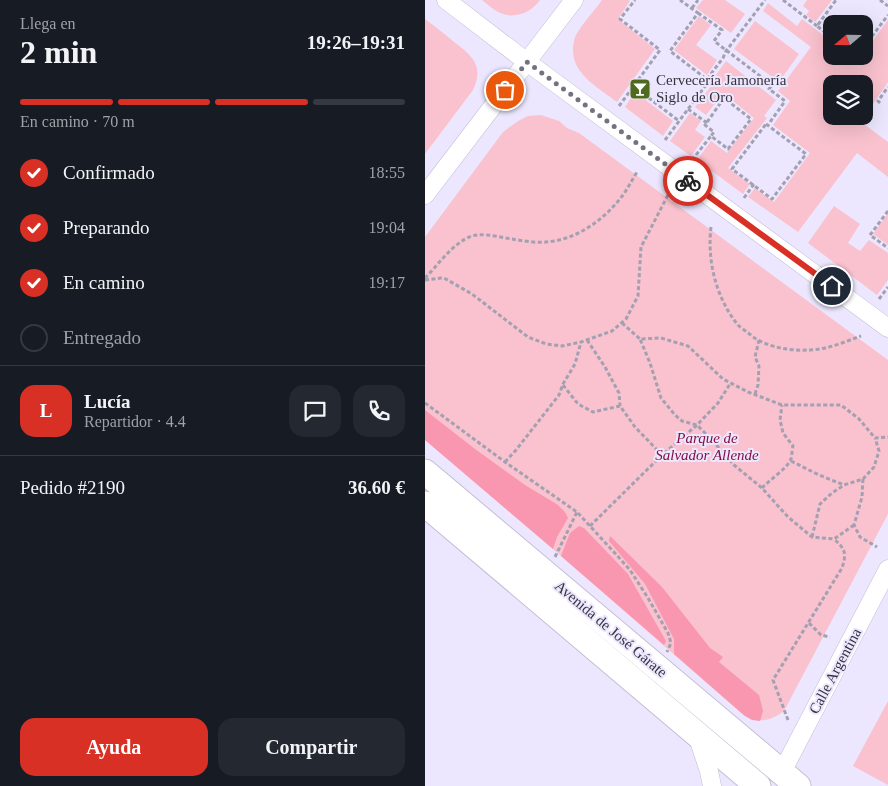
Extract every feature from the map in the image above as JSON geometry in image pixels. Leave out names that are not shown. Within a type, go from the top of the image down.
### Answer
[{"type":"main road","name":"Avenida de José Gárate","points":[[425,472],[790,779]]},
{"type":"main road","name":"Avenida de José Gárate","points":[[425,504],[758,786]]},
{"type":"street","points":[[446,0],[527,62],[888,328]]},
{"type":"street","points":[[425,195],[573,0]]},
{"type":"street","name":"Calle Argentina","points":[[790,779],[888,569]]},
{"type":"street","points":[[697,734],[712,786]]},
{"type":"path","points":[[619,106],[660,50],[620,20],[635,0]]},
{"type":"path","points":[[680,0],[722,30],[714,42],[772,85],[769,89],[785,101],[732,170],[754,184],[772,199],[806,154],[768,125]]},
{"type":"path","points":[[692,8],[698,0]]},
{"type":"path","points":[[665,140],[709,81],[707,79],[726,51],[765,0]]},
{"type":"path","points":[[783,0],[823,31]]},
{"type":"path","points":[[817,26],[836,0]]},
{"type":"path","points":[[880,0],[888,6]]},
{"type":"path","points":[[698,13],[670,50],[707,79]]},
{"type":"path","points":[[873,35],[888,15]]},
{"type":"path","points":[[633,86],[679,121]]},
{"type":"path","points":[[880,103],[878,101],[888,87]]},
{"type":"path","points":[[692,160],[714,132],[705,125],[725,98],[751,119],[728,149],[711,136]]},
{"type":"path","points":[[688,109],[707,123]]},
{"type":"path","points":[[425,279],[451,250],[467,238],[483,234],[545,242],[556,241],[587,228],[612,209],[637,172]]},
{"type":"path","points":[[744,198],[754,184]]},
{"type":"path","points":[[425,279],[445,278],[472,294],[528,337],[546,344],[562,346],[587,340],[612,331],[626,319],[638,296],[641,247],[668,195]]},
{"type":"path","points":[[888,211],[870,235],[888,248]]},
{"type":"path","points":[[711,227],[711,257],[716,282],[724,303],[739,326],[759,340],[785,349],[810,350],[861,336]]},
{"type":"path","points":[[879,299],[888,286]]},
{"type":"path","points":[[622,323],[641,339],[661,398],[682,421],[697,425],[734,465],[762,488],[789,517],[812,537],[834,539],[842,546],[846,557],[842,568],[773,680],[788,720]]},
{"type":"path","points":[[641,339],[661,338],[689,346],[723,379],[782,404],[841,405],[859,419],[875,438],[879,451],[874,467],[863,479],[844,485],[820,504],[812,537]]},
{"type":"path","points":[[587,340],[619,393],[620,406],[635,427],[662,455]]},
{"type":"path","points":[[755,394],[758,385],[759,366],[755,356],[759,340]]},
{"type":"path","points":[[505,462],[559,395],[575,364],[581,342]]},
{"type":"path","points":[[563,384],[578,404],[593,412],[620,406]]},
{"type":"path","points":[[590,526],[662,455],[697,425],[718,403],[730,384]]},
{"type":"path","points":[[425,402],[505,462],[577,512],[630,570],[648,598],[668,633],[671,643],[666,655]]},
{"type":"path","points":[[762,488],[791,461],[793,446],[783,433],[780,420],[782,404]]},
{"type":"path","points":[[875,438],[888,437]]},
{"type":"path","points":[[791,461],[844,485]]},
{"type":"path","points":[[834,539],[854,524],[862,497],[863,479]]},
{"type":"path","points":[[554,559],[577,512]]},
{"type":"path","points":[[854,524],[860,537],[877,546]]},
{"type":"path","points":[[809,622],[821,635],[830,637]]},
{"type":"green space","points":[[482,0],[540,0],[527,12],[510,15],[498,12]]},
{"type":"green space","points":[[602,0],[630,1],[618,19],[655,49],[617,102],[582,74],[574,59],[573,46],[576,35]]},
{"type":"green space","points":[[703,0],[725,0],[745,14],[731,33],[696,8]]},
{"type":"green space","points":[[807,0],[832,0],[815,22],[806,15],[809,11],[803,6]]},
{"type":"green space","points":[[768,3],[797,26],[802,19],[823,35],[823,65],[873,65],[873,40],[888,20],[888,82],[873,104],[873,75],[823,75],[823,125],[865,125],[888,142],[888,177],[857,153],[798,232],[748,197],[755,188],[774,202],[810,153],[773,125],[790,101],[778,91],[811,47],[763,11]]},
{"type":"green space","points":[[699,16],[711,25],[696,45],[717,60],[707,75],[674,50]]},
{"type":"green space","points":[[425,19],[470,56],[477,67],[477,74],[473,90],[425,154]]},
{"type":"green space","points":[[755,21],[799,54],[779,82],[734,49]]},
{"type":"green space","points":[[726,61],[776,100],[764,116],[767,118],[728,168],[750,184],[743,194],[697,160],[711,141],[727,153],[754,118],[723,93],[706,115],[695,107],[715,81],[713,79]]},
{"type":"green space","points":[[635,92],[673,121],[663,136],[625,107]]},
{"type":"green space","points":[[690,113],[701,121],[695,130],[705,137],[691,156],[670,141]]},
{"type":"green space","name":"Parque de Salvador Allende","points":[[541,115],[559,121],[567,128],[579,133],[888,360],[888,514],[784,711],[773,718],[757,720],[746,717],[425,440],[425,237],[503,132],[528,116]]},
{"type":"green space","points":[[834,206],[860,224],[848,243],[860,251],[869,240],[888,253],[888,280],[877,295],[808,243]]},
{"type":"green space","points":[[888,213],[888,245],[873,234]]},
{"type":"green space","points":[[888,701],[888,785],[853,766]]},
{"type":"shaded area","points":[[425,410],[475,449],[525,485],[558,505],[565,512],[568,518],[557,537],[553,549],[425,440]]},
{"type":"shaded area","points":[[579,526],[584,528],[628,574],[666,641],[664,645],[561,556],[570,533]]},
{"type":"shaded area","points":[[610,536],[662,587],[710,648],[723,657],[719,662],[759,695],[763,711],[760,721],[752,720],[745,716],[674,654],[674,639],[645,584],[609,541]]},
{"type":"way so far","points":[[505,90],[527,62],[688,181]]},
{"type":"place","name":"Cervecería Jamonería Siglo de Oro","points":[[640,89]]},
{"type":"route","points":[[688,181],[832,286]]}]
